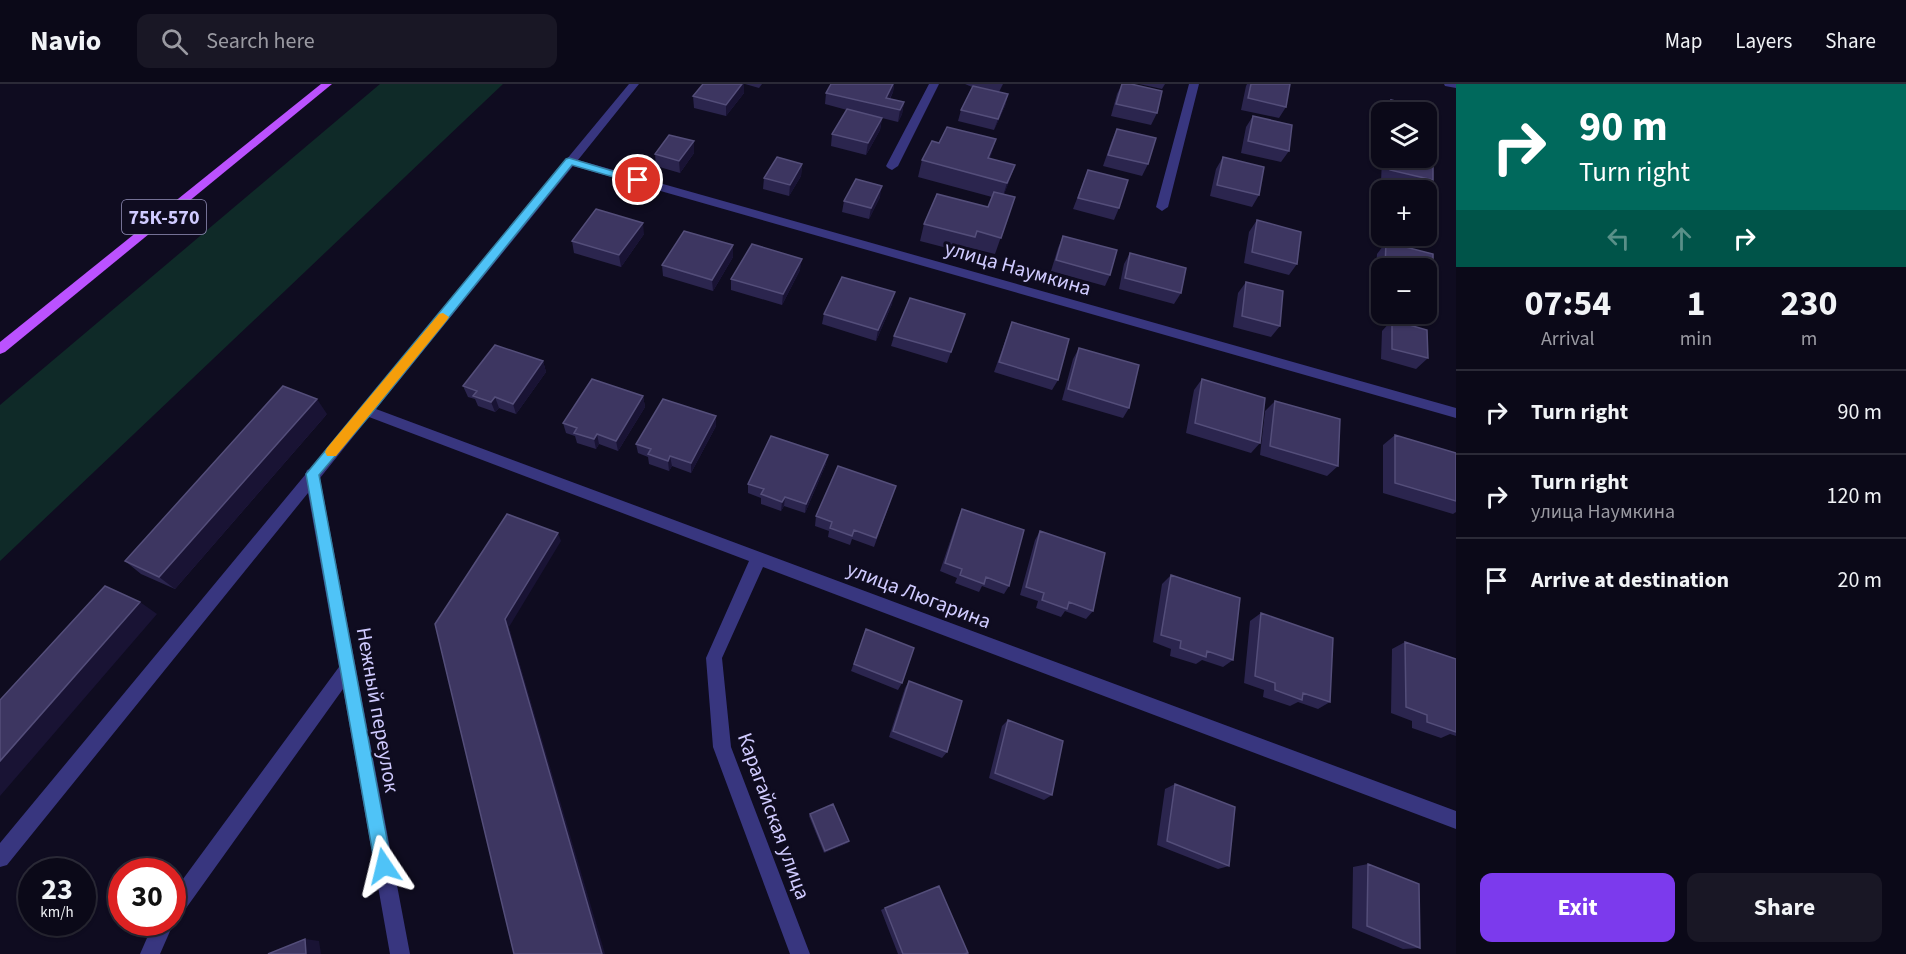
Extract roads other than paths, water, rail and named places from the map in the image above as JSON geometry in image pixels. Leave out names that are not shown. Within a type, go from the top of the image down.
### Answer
[{"type":"main road","name":"75К-570","points":[[0,349],[327,84]]},
{"type":"street","points":[[0,858],[312,474],[367,411],[634,84]]},
{"type":"street","points":[[892,166],[933,84]]},
{"type":"street","points":[[1162,207],[1194,84]]},
{"type":"street","points":[[1449,84],[1456,85]]},
{"type":"street","name":"улица Наумкина","points":[[569,161],[1456,412]]},
{"type":"street","name":"улица Люгарина","points":[[367,411],[1456,820]]},
{"type":"street","name":"Нежный переулок","points":[[312,474],[400,954]]},
{"type":"street","name":"Карагайская улица","points":[[759,557],[714,658],[722,747],[800,954]]},
{"type":"street","points":[[186,892],[348,668]]},
{"type":"street","points":[[150,954],[158,936]]}]
